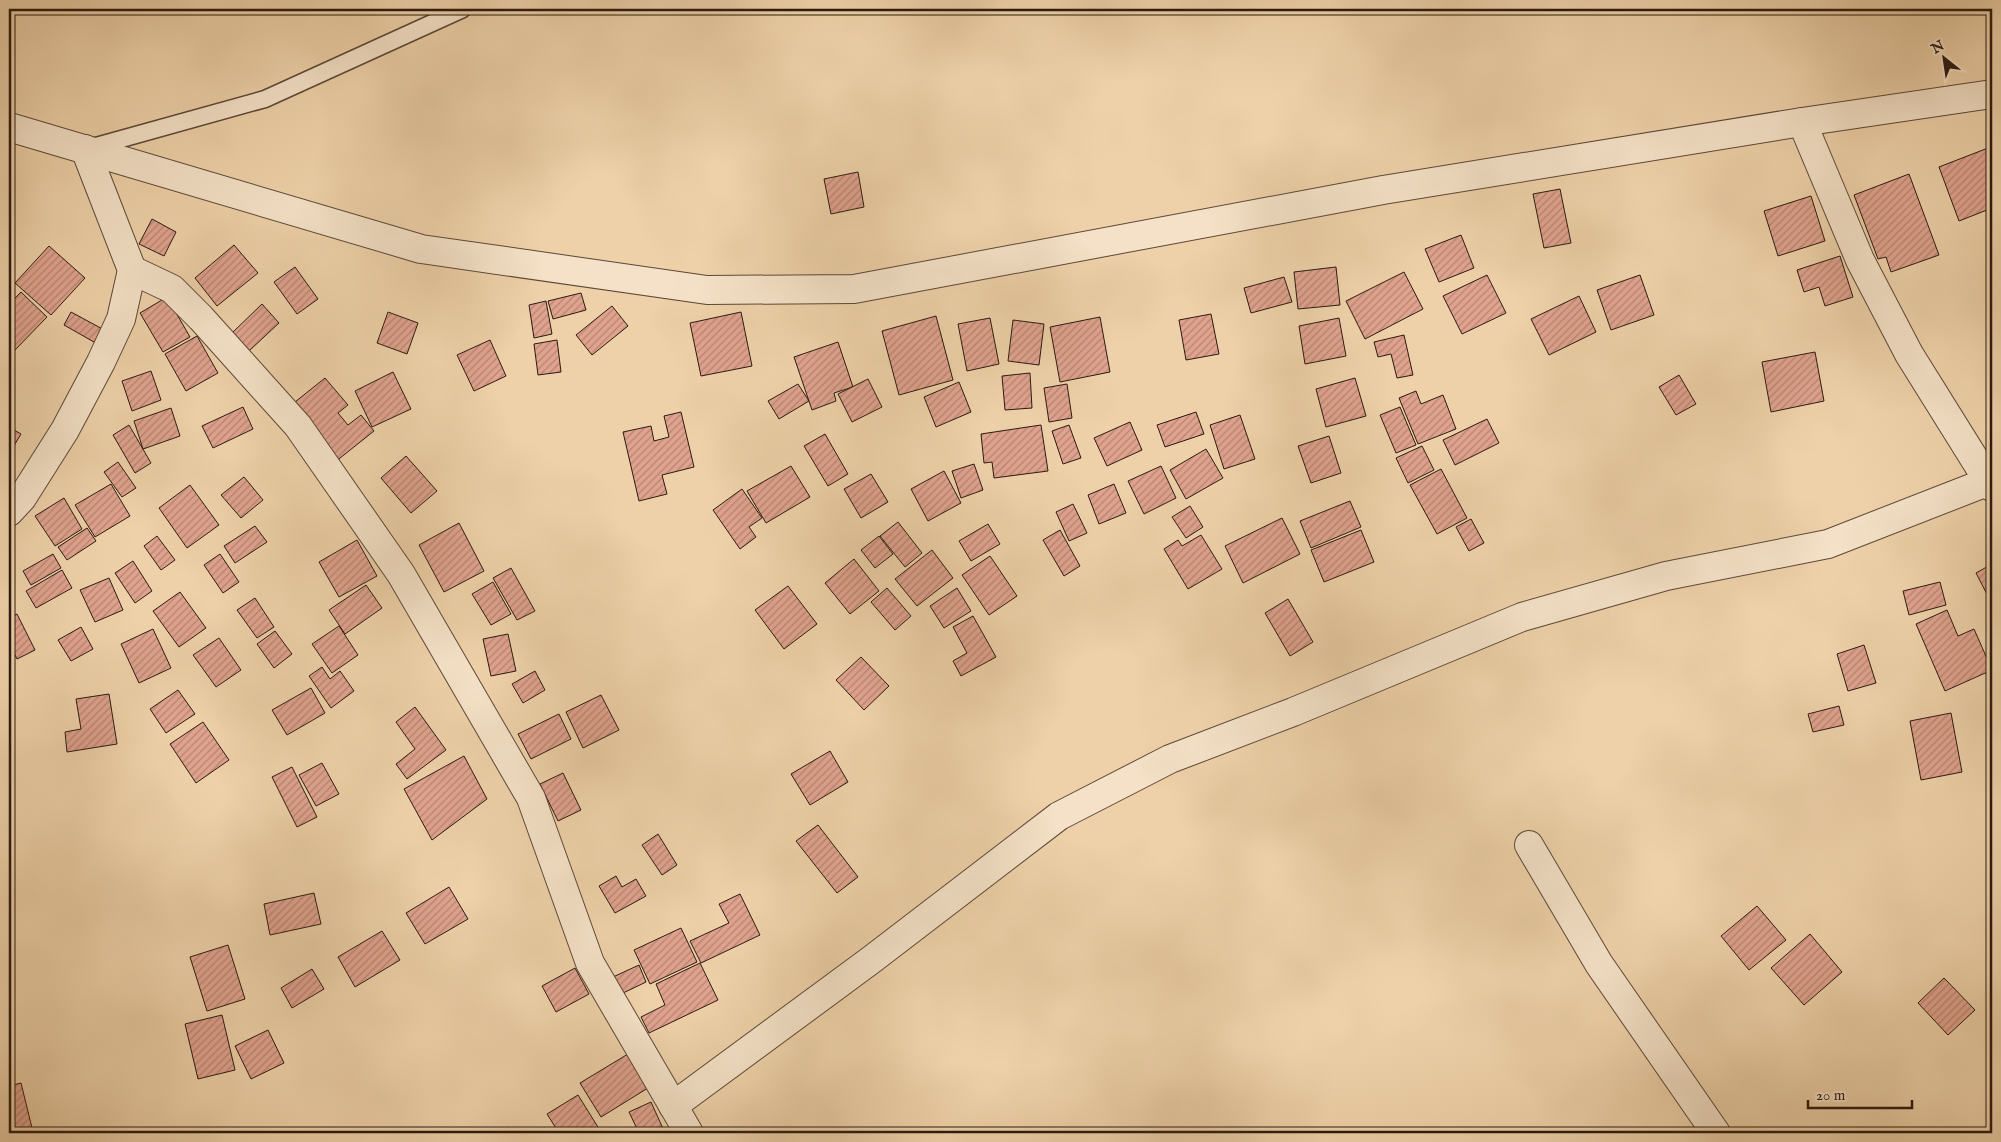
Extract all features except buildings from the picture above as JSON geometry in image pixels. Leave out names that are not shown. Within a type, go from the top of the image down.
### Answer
[{"type":"street","points":[[9,126],[421,248],[707,290],[854,290],[1383,190],[1802,122],[1992,94]]},
{"type":"street","points":[[673,1106],[870,960],[1059,816],[1170,759],[1292,712],[1522,617],[1666,576],[1828,544],[1990,484],[1908,354],[1860,260],[1802,122]]},
{"type":"street","points":[[9,512],[22,498],[50,453],[101,362],[122,319],[132,270],[85,149]]},
{"type":"street","points":[[132,270],[172,288],[298,426],[401,574],[530,798],[590,963],[689,1133]]},
{"type":"street","points":[[1529,845],[1600,964],[1716,1133]]},
{"type":"lane","points":[[85,149],[265,98],[463,9]]}]
